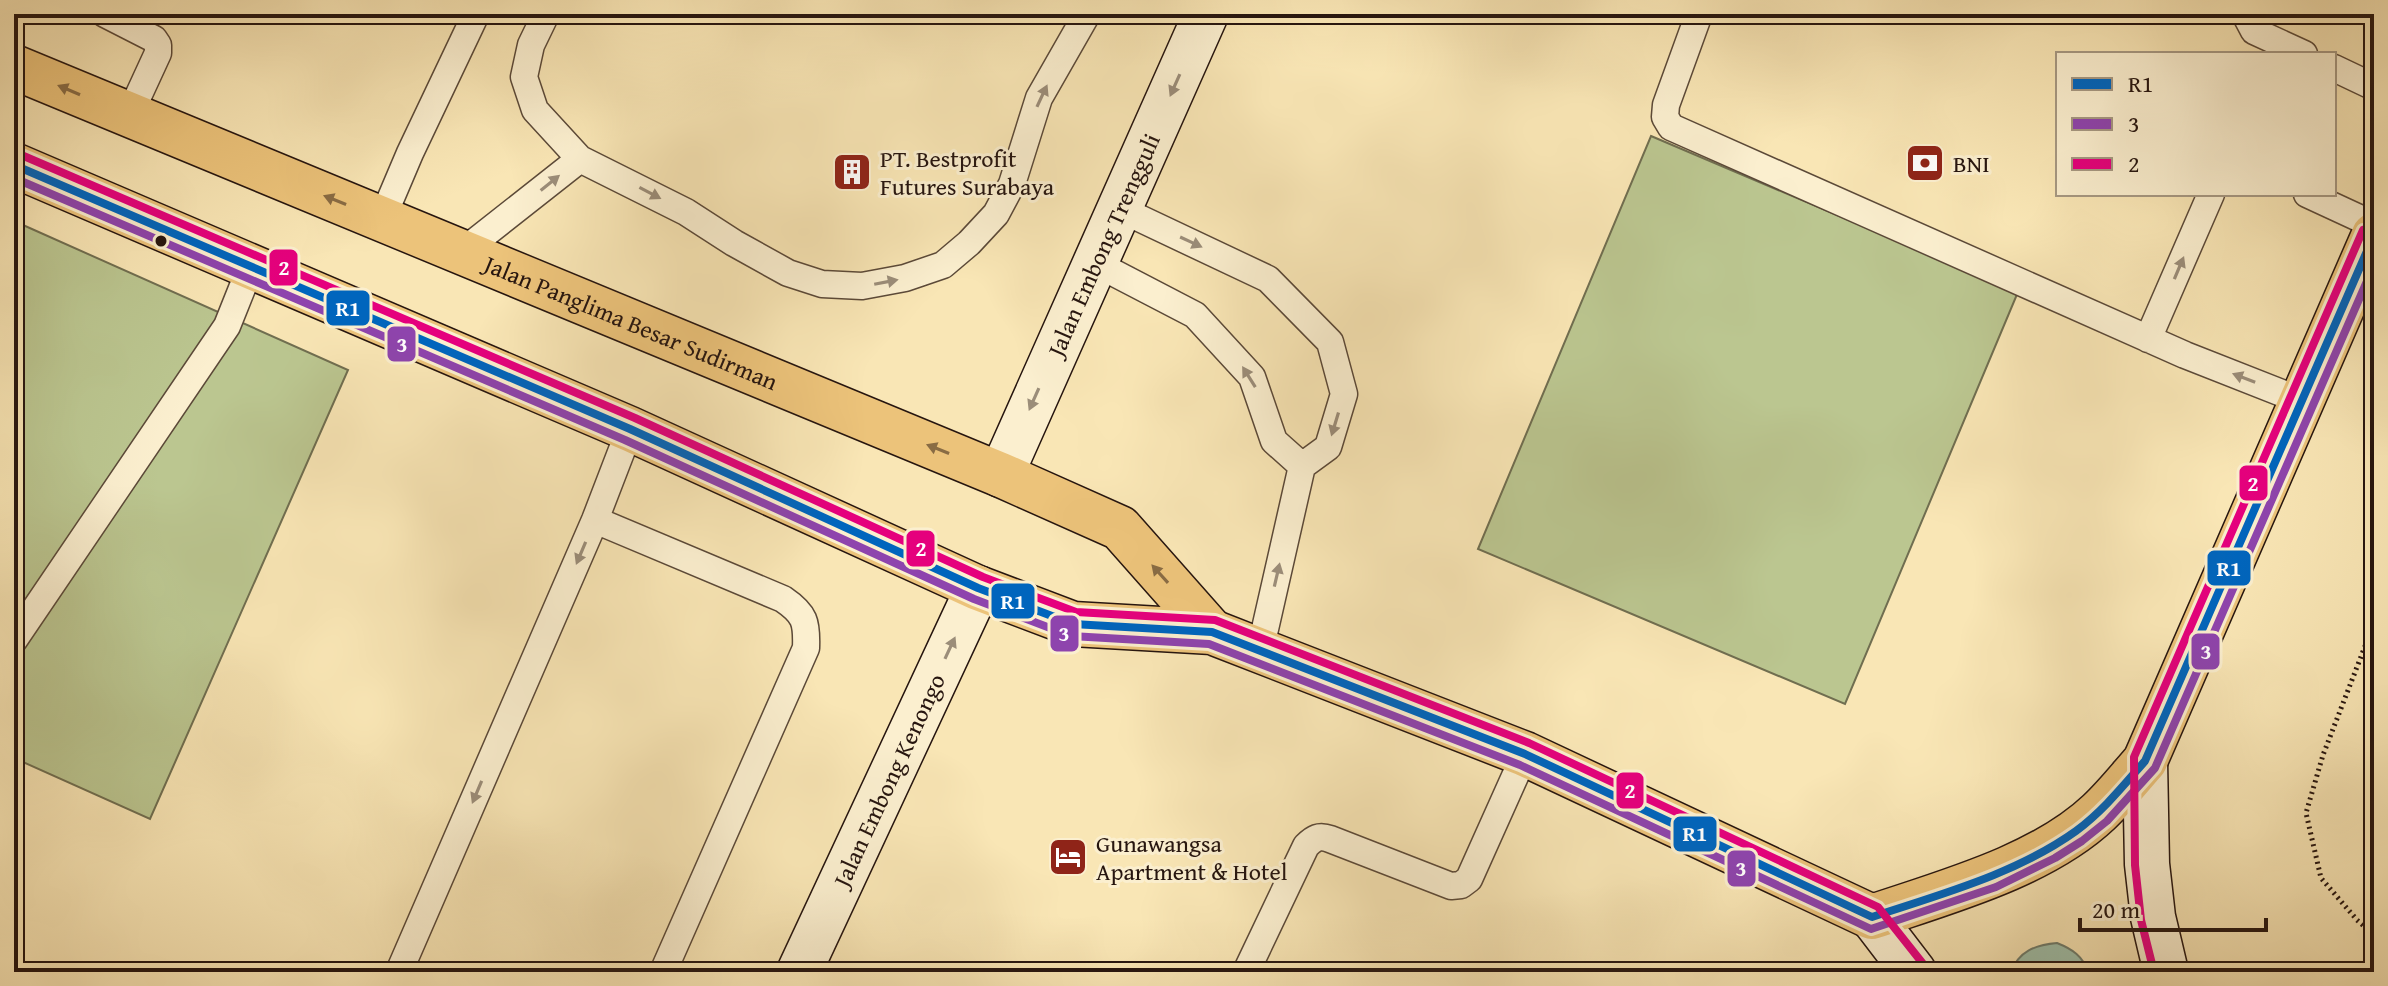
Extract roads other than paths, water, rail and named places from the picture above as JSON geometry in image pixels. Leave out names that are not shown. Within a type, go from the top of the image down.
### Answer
[{"type":"main road","name":"Jalan Panglima Besar Sudirman","points":[[14,67],[1001,475],[1120,528],[1212,632]]},
{"type":"main road","name":"Jalan Panglima Besar Sudirman","points":[[14,165],[630,429],[978,588],[1073,624],[1212,632],[1525,754],[1872,917]]},
{"type":"main road","points":[[1872,917],[1991,876],[2058,842],[2098,813],[2145,761],[2374,235]]},
{"type":"street","name":"Jalan Embong Trengguli","points":[[1001,475],[1205,15]]},
{"type":"street","name":"Jalan Embong Kenongo","points":[[799,972],[978,588]]},
{"type":"street","points":[[2145,761],[2147,864],[2151,904],[2166,972]]},
{"type":"street","points":[[1872,917],[1914,972]]},
{"type":"lane","points":[[105,14],[154,39],[158,45],[158,53],[129,116]]},
{"type":"lane","points":[[382,219],[476,14]]},
{"type":"lane","points":[[546,14],[531,45],[524,77],[535,110],[580,159],[686,212],[788,273],[822,284],[862,286],[905,278],[943,265],[996,214],[1012,184],[1039,98],[1087,14]]},
{"type":"lane","points":[[1699,14],[1666,105],[1665,117],[1671,127],[2148,339],[2302,401]]},
{"type":"lane","points":[[2245,14],[2254,31],[2300,52]]},
{"type":"lane","points":[[2336,69],[2374,87]]},
{"type":"lane","points":[[462,252],[580,159]]},
{"type":"lane","points":[[2148,339],[2210,196]]},
{"type":"lane","points":[[2311,196],[2374,225]]},
{"type":"lane","points":[[1120,209],[1268,279],[1330,342],[1344,394],[1328,447],[1302,466],[1260,651]]},
{"type":"lane","points":[[1093,262],[1195,315],[1252,377],[1274,441],[1302,466]]},
{"type":"lane","points":[[14,640],[227,326],[251,266]]},
{"type":"lane","points":[[399,972],[595,520],[630,429]]},
{"type":"lane","points":[[595,520],[783,599],[798,609],[807,626],[806,648],[663,972]]},
{"type":"lane","points":[[1246,972],[1306,846],[1314,838],[1330,839],[1451,886],[1461,885],[1469,879],[1525,754]]},
{"type":"place","name":"BNI","points":[[1925,163]]},
{"type":"place","name":"PT. Bestprofit Futures Surabaya","points":[[852,172]]},
{"type":"place","name":"Gunawangsa Apartment & Hotel","points":[[1068,857]]}]
